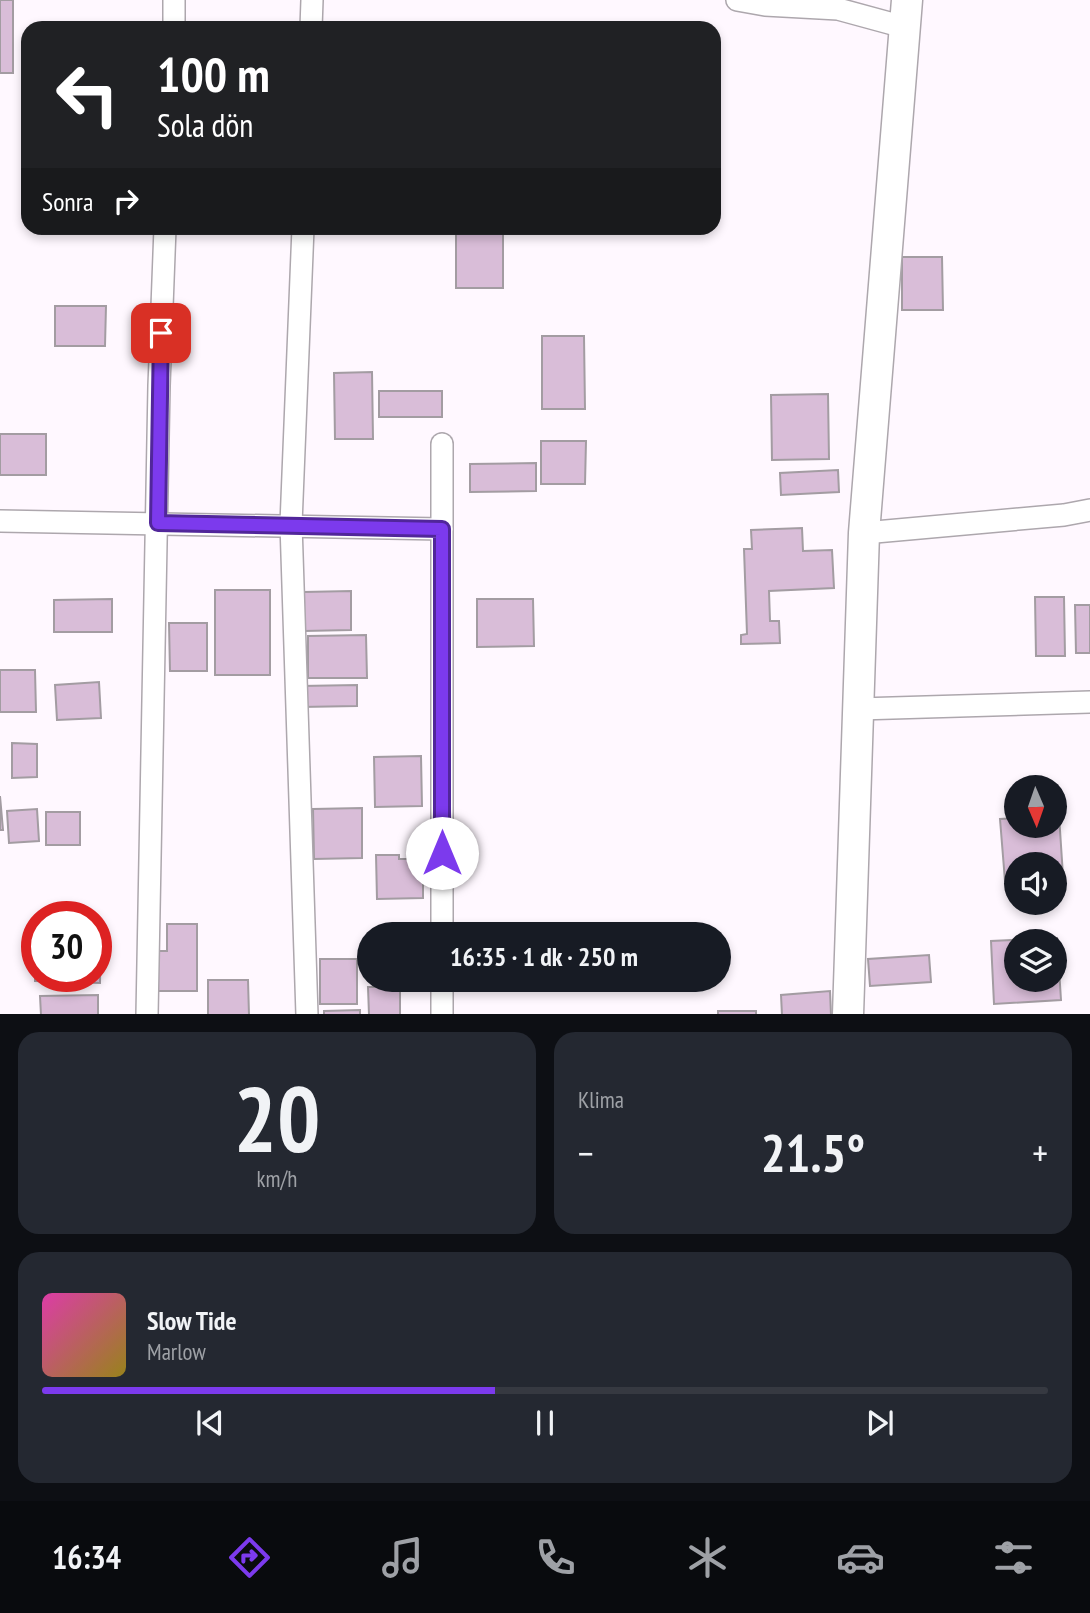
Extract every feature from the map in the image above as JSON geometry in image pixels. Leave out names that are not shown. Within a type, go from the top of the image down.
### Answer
[{"type":"street","points":[[174,0],[174,21]]},
{"type":"street","points":[[310,21],[312,0]]},
{"type":"street","points":[[737,0],[765,5],[905,13],[864,533],[848,1014]]},
{"type":"street","points":[[147,1014],[159,386],[165,235]]},
{"type":"street","points":[[303,235],[291,524],[307,1014]]},
{"type":"street","points":[[442,444],[442,922]]},
{"type":"street","points":[[864,533],[1064,515],[1090,510]]},
{"type":"street","points":[[0,521],[291,524],[442,529]]},
{"type":"street","points":[[859,709],[1090,702]]},
{"type":"street","points":[[442,992],[442,1014]]},
{"type":"building","points":[[0,0],[13,0],[13,73],[0,73]]},
{"type":"building","points":[[456,235],[503,235],[503,288],[456,288]]},
{"type":"building","points":[[902,257],[942,257],[943,310],[902,310]]},
{"type":"building","points":[[55,306],[106,306],[105,346],[55,346]]},
{"type":"building","points":[[542,336],[584,336],[585,409],[542,409]]},
{"type":"building","points":[[372,372],[373,439],[335,439],[334,373]]},
{"type":"building","points":[[379,391],[442,391],[442,417],[379,417]]},
{"type":"building","points":[[828,394],[829,459],[772,460],[771,395]]},
{"type":"building","points":[[0,434],[46,434],[46,475],[0,475]]},
{"type":"building","points":[[541,441],[586,441],[585,484],[541,484]]},
{"type":"building","points":[[536,463],[536,491],[470,492],[470,464]]},
{"type":"building","points":[[838,470],[839,492],[781,495],[780,473]]},
{"type":"building","points":[[802,528],[803,551],[832,550],[834,588],[769,591],[770,621],[779,621],[780,643],[741,644],[741,635],[747,634],[744,549],[752,549],[751,530]]},
{"type":"building","points":[[215,590],[270,590],[270,675],[215,675]]},
{"type":"building","points":[[351,591],[351,630],[304,631],[304,592]]},
{"type":"building","points":[[1035,597],[1064,597],[1065,656],[1036,656]]},
{"type":"building","points":[[112,599],[112,632],[54,632],[54,600]]},
{"type":"building","points":[[477,599],[533,599],[534,646],[477,647]]},
{"type":"building","points":[[1075,605],[1090,605],[1090,653],[1076,653]]},
{"type":"building","points":[[169,623],[207,623],[207,671],[170,671]]},
{"type":"building","points":[[366,635],[367,678],[308,678],[308,636]]},
{"type":"building","points":[[0,670],[35,670],[36,712],[0,712]]},
{"type":"building","points":[[99,682],[101,718],[57,720],[55,685]]},
{"type":"building","points":[[357,685],[357,706],[301,707],[301,686]]},
{"type":"building","points":[[12,743],[37,744],[37,777],[12,778]]},
{"type":"building","points":[[421,756],[422,806],[375,807],[374,757]]},
{"type":"building","points":[[0,796],[3,830],[0,830]]},
{"type":"building","points":[[362,808],[362,858],[314,859],[313,809]]},
{"type":"building","points":[[37,809],[39,841],[9,843],[7,811]]},
{"type":"building","points":[[46,812],[80,812],[80,845],[46,845]]},
{"type":"building","points":[[1000,819],[1004,819],[1004,838],[1061,838],[1061,852],[1004,852],[1004,869]]},
{"type":"building","points":[[376,855],[423,859],[423,898],[377,899]]},
{"type":"building","points":[[167,924],[197,924],[197,991],[155,991],[152,951],[167,951]]},
{"type":"building","points":[[1004,940],[1004,992],[1060,992],[1061,1000],[994,1004],[991,941]]},
{"type":"building","points":[[929,955],[931,982],[870,986],[868,959]]},
{"type":"building","points":[[320,959],[357,959],[357,1004],[320,1004]]},
{"type":"building","points":[[208,980],[248,980],[249,1014],[208,1014]]},
{"type":"building","points":[[830,991],[831,1014],[782,1014],[781,995]]},
{"type":"building","points":[[368,992],[400,992],[400,1014],[369,1014]]},
{"type":"building","points":[[98,995],[98,1014],[41,1014],[40,996]]},
{"type":"building","points":[[360,1010],[360,1014],[324,1014],[324,1011]]},
{"type":"building","points":[[718,1011],[756,1011],[756,1014],[718,1014]]},
{"type":"route","points":[[161,333],[158,523],[442,529],[442,853]]}]
